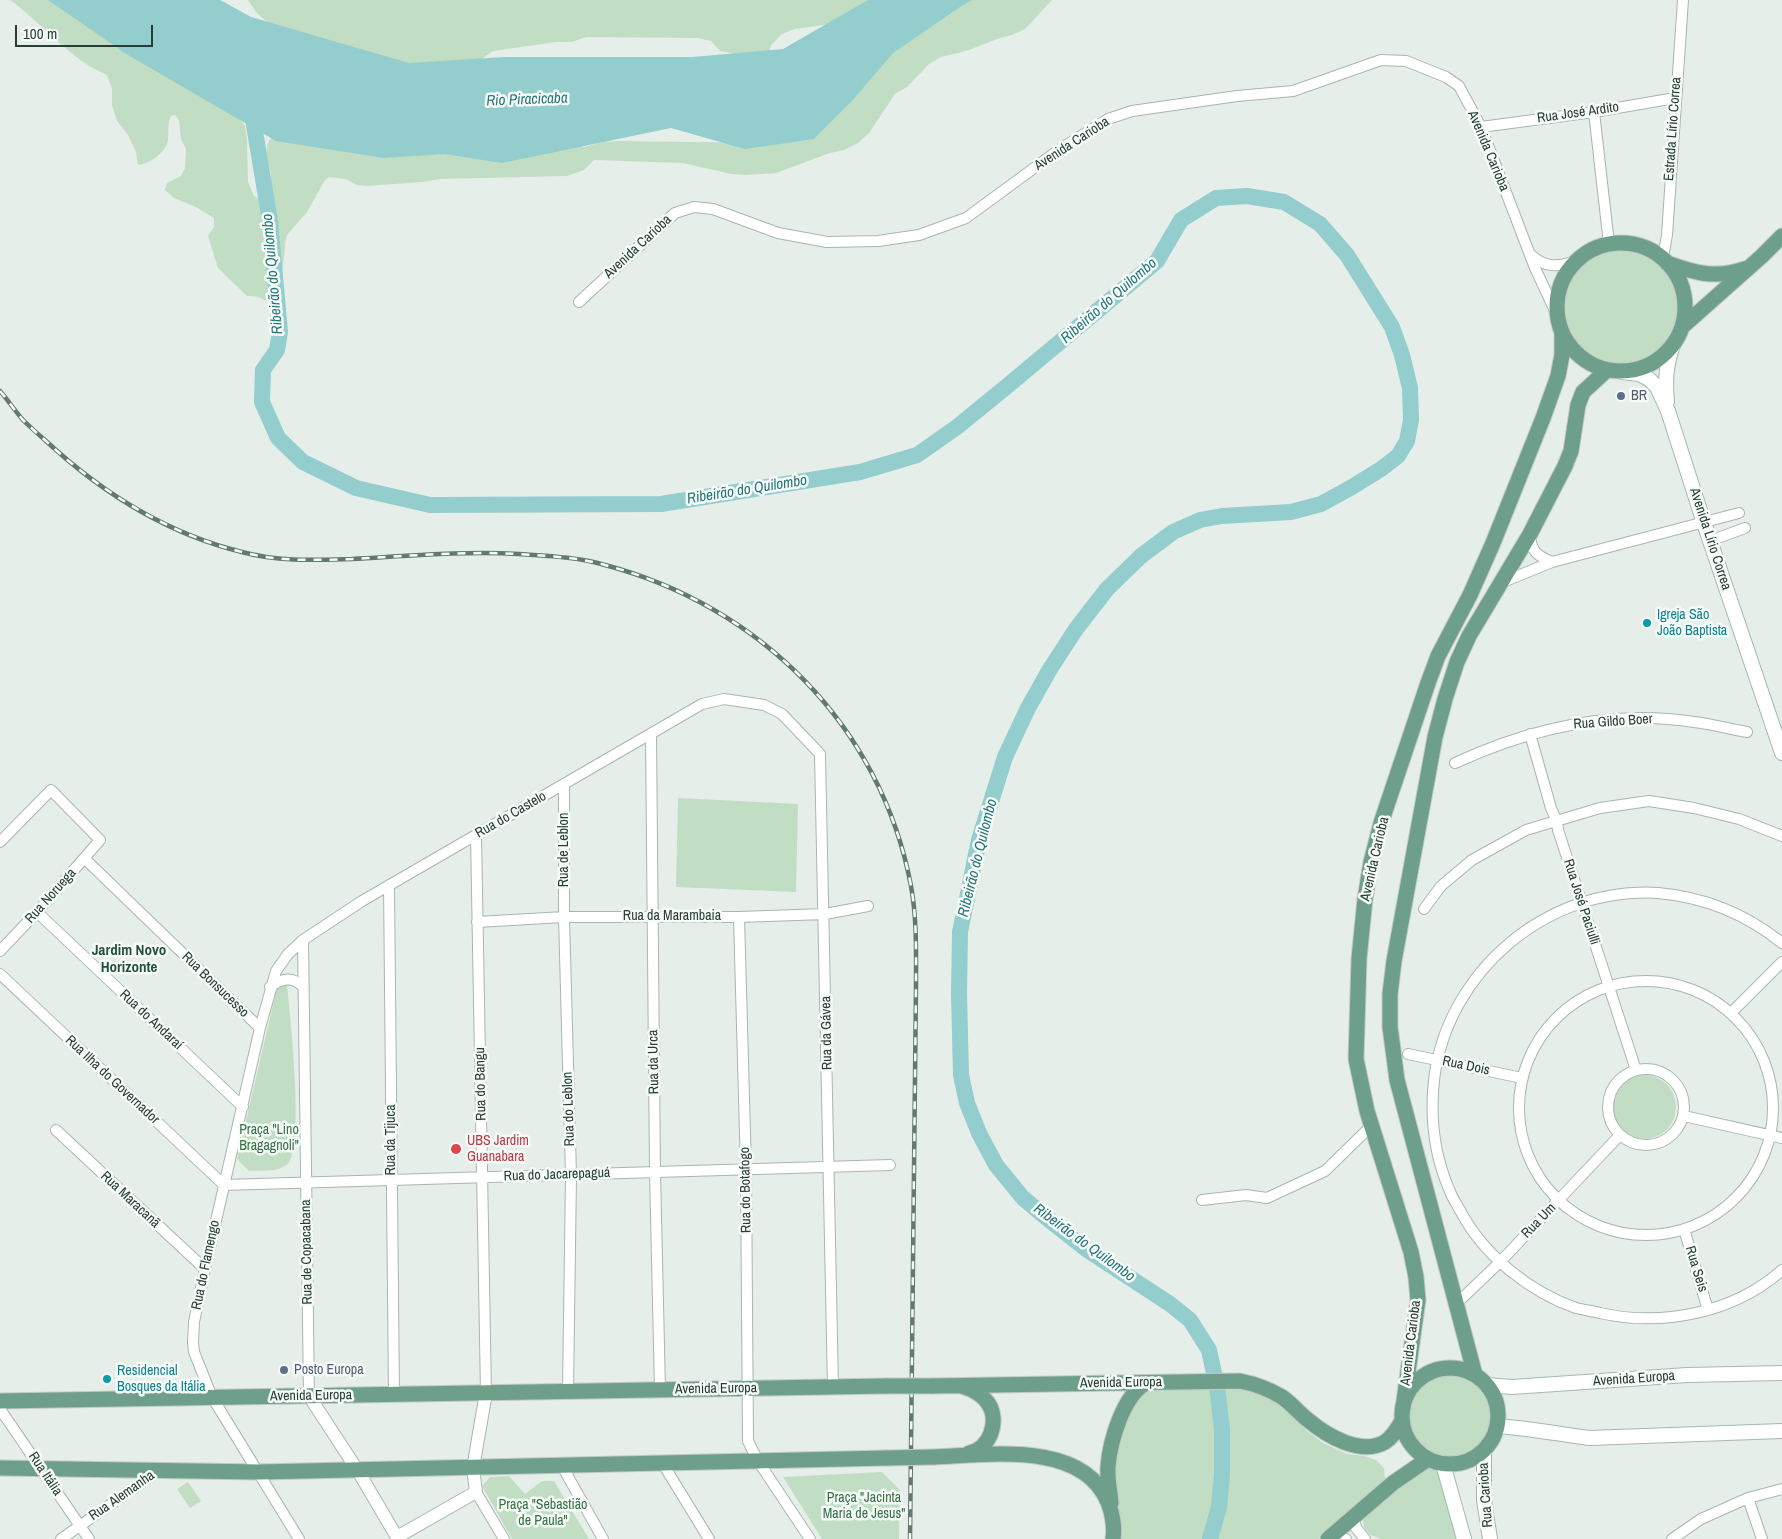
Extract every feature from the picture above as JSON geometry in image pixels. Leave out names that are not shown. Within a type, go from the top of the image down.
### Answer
[{"type":"main road","points":[[1682,327],[1782,236]]},
{"type":"main road","points":[[1665,260],[1678,277],[1684,293],[1685,310],[1682,327],[1673,344],[1660,359],[1642,368],[1615,371],[1589,363],[1573,351],[1562,334],[1556,312],[1557,294],[1564,276],[1576,261],[1591,250],[1609,244],[1624,243],[1638,245],[1651,250],[1665,260],[1691,271],[1709,275],[1733,273],[1747,268]]},
{"type":"main road","name":"Avenida Carioba","points":[[1403,1414],[1418,1300],[1411,1252],[1372,1126],[1356,1059],[1359,960],[1365,899],[1371,862],[1382,822],[1428,683],[1438,656],[1470,595],[1493,543],[1546,410],[1558,376],[1562,355],[1562,334]]},
{"type":"main road","name":"Avenida Lírio Correa","points":[[1668,411],[1666,374],[1667,362],[1673,344]]},
{"type":"main road","points":[[1475,1375],[1397,1080],[1390,1027],[1390,994],[1397,942],[1436,738],[1445,699],[1461,653],[1530,534],[1565,466],[1571,451],[1578,405],[1583,392],[1615,371]]},
{"type":"main road","name":"Avenida Lírio Correa","points":[[1615,371],[1639,374],[1649,379],[1656,387],[1668,411],[1782,752]]},
{"type":"main road","points":[[1445,1369],[1460,1370],[1475,1375],[1487,1385],[1494,1397],[1498,1411],[1497,1426],[1492,1440],[1484,1451],[1472,1459],[1458,1464],[1443,1464],[1428,1459],[1418,1452],[1405,1433],[1403,1414],[1408,1393],[1418,1381],[1430,1373],[1445,1369]]},
{"type":"main road","name":"Avenida Europa","points":[[1487,1385],[1512,1387],[1687,1375],[1782,1372]]},
{"type":"main road","name":"Avenida Europa","points":[[0,1401],[1226,1381],[1246,1382],[1264,1387],[1283,1398],[1319,1429],[1331,1436],[1358,1446],[1378,1445],[1386,1441],[1393,1435],[1403,1414]]},
{"type":"main road","points":[[1113,1539],[1108,1469],[1111,1446],[1128,1401],[1139,1387],[1146,1383]]},
{"type":"main road","points":[[953,1456],[974,1452],[982,1448],[991,1435],[992,1426],[991,1410],[988,1403],[974,1390],[959,1385]]},
{"type":"main road","points":[[1497,1426],[1527,1428],[1589,1438],[1782,1431]]},
{"type":"main road","name":"Rua Carioba","points":[[1484,1451],[1484,1500],[1490,1539]]},
{"type":"main road","points":[[0,1468],[259,1472],[358,1471],[953,1456],[1027,1456],[1058,1460],[1077,1468],[1104,1492],[1111,1510]]},
{"type":"main road","points":[[1335,1538],[1354,1517],[1393,1483],[1428,1459]]},
{"type":"main road","name":"Rua Carioba","points":[[1443,1464],[1464,1539]]},
{"type":"street","name":"Estrada Lírio Correa","points":[[1665,260],[1683,0]]},
{"type":"street","name":"Avenida Carioba","points":[[578,302],[675,213],[694,207],[713,209],[778,233],[827,242],[878,241],[919,234],[966,218],[1060,149],[1108,119],[1132,111],[1237,96],[1293,91],[1381,60],[1406,61],[1446,77],[1459,86],[1481,127],[1530,255],[1556,312]]},
{"type":"street","name":"Rua José Ardito","points":[[1481,127],[1594,112],[1675,98]]},
{"type":"street","points":[[1594,112],[1609,244]]},
{"type":"street","points":[[1530,255],[1538,262],[1552,266],[1576,261]]},
{"type":"street","points":[[1503,582],[1552,562],[1739,513]]},
{"type":"street","points":[[1710,541],[1745,528]]},
{"type":"street","points":[[1530,534],[1530,543],[1533,551],[1539,557],[1552,562]]},
{"type":"street","name":"Rua do Castelo","points":[[276,970],[288,954],[303,940],[389,885],[702,704],[724,699],[764,705]]},
{"type":"street","name":"Rua da Gávea","points":[[764,705],[782,714],[820,754],[834,1387]]},
{"type":"street","name":"Rua Gildo Boer","points":[[1456,763],[1492,746],[1530,734],[1584,722],[1638,718],[1693,721],[1747,732]]},
{"type":"street","name":"Rua da Urca","points":[[651,734],[655,1172],[660,1390]]},
{"type":"street","name":"Rua José Paciulli","points":[[1530,734],[1551,808],[1636,1070]]},
{"type":"street","name":"Rua de Leblon","points":[[564,784],[564,917]]},
{"type":"street","name":"Rua Noruega","points":[[0,842],[50,790],[100,840],[85,859],[0,951]]},
{"type":"street","points":[[1424,908],[1441,886],[1472,860],[1526,830],[1600,808],[1650,801],[1694,808],[1739,819],[1782,836]]},
{"type":"street","name":"Rua do Bangu","points":[[476,835],[476,922],[483,1178],[486,1393]]},
{"type":"street","name":"Rua Bonsucesso","points":[[85,859],[260,1028]]},
{"type":"street","name":"Rua da Tijuca","points":[[389,885],[394,1394]]},
{"type":"street","points":[[1782,943],[1763,928],[1730,910],[1694,899],[1657,893],[1619,895],[1582,903],[1548,917],[1516,937],[1488,962],[1466,991],[1448,1024],[1437,1060],[1432,1104],[1436,1148],[1441,1165],[1449,1190],[1470,1229],[1500,1262],[1536,1289],[1576,1308],[1620,1318],[1664,1318],[1708,1310],[1743,1296],[1782,1270]]},
{"type":"street","name":"Rua da Marambaia","points":[[476,922],[564,917],[739,917],[825,914],[868,906]]},
{"type":"street","name":"Rua do Andaraí","points":[[37,912],[243,1107]]},
{"type":"street","name":"Rua do Leblon","points":[[564,917],[571,1175],[568,1391]]},
{"type":"street","name":"Rua do Botafogo","points":[[739,917],[746,1170],[748,1441],[758,1461],[810,1539]]},
{"type":"street","name":"Rua de Copacabana","points":[[303,940],[309,1396]]},
{"type":"street","points":[[1731,1013],[1782,962]]},
{"type":"street","name":"Rua do Flamengo","points":[[276,970],[260,1028],[205,1270],[194,1322],[193,1343],[197,1359],[212,1397],[259,1472],[296,1538]]},
{"type":"street","name":"Rua Ilha do Governador","points":[[0,974],[224,1185]]},
{"type":"street","points":[[270,987],[277,982],[290,979],[296,980],[304,987]]},
{"type":"street","points":[[1640,981],[1673,984],[1704,995],[1731,1013],[1746,1029],[1759,1048],[1768,1069],[1773,1090],[1774,1113],[1771,1135],[1762,1160],[1749,1183],[1730,1203],[1708,1218],[1684,1229],[1658,1234],[1631,1234],[1604,1228],[1580,1216],[1559,1200],[1544,1184],[1532,1164],[1524,1144],[1519,1108],[1522,1078],[1531,1054],[1545,1032],[1562,1012],[1584,997],[1608,987],[1640,981]]},
{"type":"street","name":"Rua Dois","points":[[1408,1054],[1522,1078]]},
{"type":"street","points":[[1647,1068],[1658,1070],[1673,1079],[1683,1093],[1685,1104],[1684,1116],[1680,1126],[1663,1142],[1641,1145],[1630,1142],[1620,1135],[1613,1126],[1609,1115],[1609,1098],[1616,1082],[1625,1075],[1647,1068]]},
{"type":"street","points":[[1684,1116],[1782,1138]]},
{"type":"street","points":[[1202,1200],[1246,1195],[1266,1198],[1325,1172],[1372,1126]]},
{"type":"street","name":"Rua Maracanã","points":[[56,1130],[205,1270]]},
{"type":"street","name":"Rua Um","points":[[1456,1304],[1500,1262],[1620,1135]]},
{"type":"street","name":"Rua do Jacarepaguá","points":[[224,1185],[890,1165]]},
{"type":"street","name":"Rua Seis","points":[[1684,1229],[1708,1310]]},
{"type":"street","points":[[486,1393],[473,1468],[476,1492],[504,1539]]},
{"type":"street","points":[[309,1396],[358,1471],[396,1538],[476,1492]]},
{"type":"street","name":"Rua Itália","points":[[0,1409],[89,1539]]},
{"type":"street","points":[[663,1464],[709,1539]]},
{"type":"street","points":[[562,1466],[603,1539]]},
{"type":"street","name":"Rua Alemanha","points":[[61,1539],[159,1470]]},
{"type":"street","points":[[1672,1539],[1701,1519],[1748,1498],[1782,1489]]},
{"type":"street","points":[[1748,1498],[1762,1539]]},
{"type":"street","points":[[1354,1517],[1356,1528],[1365,1539]]},
{"type":"green space","points":[[10,0],[69,0],[235,114],[245,126],[248,182],[254,196],[266,202],[271,188],[267,145],[275,131],[572,142],[584,147],[603,142],[619,141],[763,143],[879,62],[955,0],[1052,0],[1025,29],[969,50],[941,57],[929,64],[907,87],[895,94],[869,133],[858,143],[844,150],[830,153],[776,173],[731,174],[683,163],[594,160],[584,170],[567,176],[440,179],[367,186],[357,185],[346,179],[329,177],[325,180],[307,212],[287,235],[279,296],[274,303],[256,296],[247,296],[218,268],[208,236],[214,227],[214,218],[196,207],[174,198],[165,190],[167,183],[181,176],[185,168],[186,149],[181,139],[179,120],[175,115],[171,116],[170,119],[168,141],[165,148],[155,158],[138,165],[136,152],[128,135],[117,121],[112,105],[112,89],[107,75],[68,51]]},
{"type":"green space","points":[[248,0],[886,0],[831,24],[795,29],[782,34],[771,45],[768,60],[720,51],[711,41],[697,38],[586,37],[572,42],[556,42],[493,51],[457,76],[380,59],[267,22],[256,12]]},
{"type":"green space","points":[[1621,251],[1642,255],[1661,267],[1673,286],[1677,307],[1673,328],[1661,347],[1642,359],[1621,363],[1600,359],[1581,347],[1569,328],[1565,307],[1569,286],[1581,267],[1600,255]]},
{"type":"green space","points":[[678,798],[798,804],[796,892],[676,887]]},
{"type":"green space","name":"Praça \"Lino Bragagnoli\"","points":[[278,984],[287,984],[291,1022],[296,1105],[293,1150],[289,1162],[281,1168],[249,1171],[237,1159]]},
{"type":"green space","points":[[1644,1075],[1662,1081],[1670,1089],[1676,1107],[1670,1125],[1662,1133],[1644,1139],[1626,1133],[1618,1125],[1612,1107],[1618,1089],[1626,1081]]},
{"type":"green space","points":[[1443,1373],[1459,1373],[1468,1376],[1482,1385],[1491,1399],[1494,1416],[1491,1433],[1482,1447],[1468,1456],[1459,1459],[1443,1459],[1427,1452],[1415,1440],[1408,1424],[1408,1408],[1415,1392],[1427,1380]]},
{"type":"green space","points":[[1172,1389],[1249,1389],[1266,1394],[1295,1416],[1307,1431],[1323,1443],[1347,1454],[1376,1460],[1384,1468],[1385,1479],[1318,1539],[1119,1539],[1113,1479],[1120,1435],[1136,1398],[1147,1391]]},
{"type":"green space","points":[[1426,1466],[1431,1466],[1439,1471],[1459,1539],[1381,1539],[1371,1535],[1364,1528],[1363,1519],[1365,1515]]},
{"type":"green space","name":"Praça \"Jacinta Maria de Jesus\"","points":[[882,1472],[900,1490],[899,1539],[822,1539],[783,1477]]},
{"type":"green space","name":"Praça \"Sebastião de Paula\"","points":[[509,1476],[525,1494],[542,1481],[554,1481],[589,1539],[512,1539],[482,1486],[490,1477]]},
{"type":"green space","points":[[188,1482],[201,1501],[190,1508],[177,1489]]},
{"type":"water","name":"Rio Piracicaba","points":[[48,0],[220,0],[251,17],[409,63],[504,57],[692,57],[783,49],[868,0],[972,0],[893,53],[851,102],[814,139],[745,149],[671,128],[502,163],[444,154],[384,158],[276,141],[128,55]]},
{"type":"waterway","name":"Ribeirão do Quilombo","points":[[251,107],[270,221],[280,332],[277,350],[263,370],[262,402],[278,438],[303,462],[356,488],[430,505],[661,504],[860,472],[917,455],[957,427],[1157,261],[1181,220],[1216,198],[1247,196],[1284,202],[1320,224],[1347,255],[1392,327],[1402,355],[1410,388],[1411,420],[1407,441],[1398,456],[1381,469],[1321,504],[1291,512],[1222,516],[1200,520],[1173,532],[1141,556],[1107,589],[1076,629],[1050,669],[1028,708],[1005,757],[979,840],[960,932],[961,1075],[967,1103],[979,1133],[996,1165],[1023,1198],[1053,1223],[1086,1249],[1170,1304],[1190,1320],[1209,1350],[1217,1387],[1222,1429],[1222,1475],[1219,1507],[1210,1539]]},
{"type":"railway","points":[[0,391],[26,423],[67,460],[113,494],[137,509],[188,534],[242,552],[297,560],[478,553],[552,556],[594,562],[661,584],[714,610],[762,642],[805,681],[842,725],[872,774],[896,828],[911,886],[914,911],[916,985],[910,1539]]},
{"type":"place","name":"BR","points":[[1621,396]]},
{"type":"place","name":"Igreja São João Baptista","points":[[1647,623]]},
{"type":"place","name":"UBS Jardim Guanabara","points":[[456,1149]]},
{"type":"place","name":"Posto Europa","points":[[284,1370]]},
{"type":"place","name":"Residencial Bosques da Itália","points":[[107,1379]]},
{"type":"district","name":"Jardim Novo Horizonte","points":[[129,960]]}]
